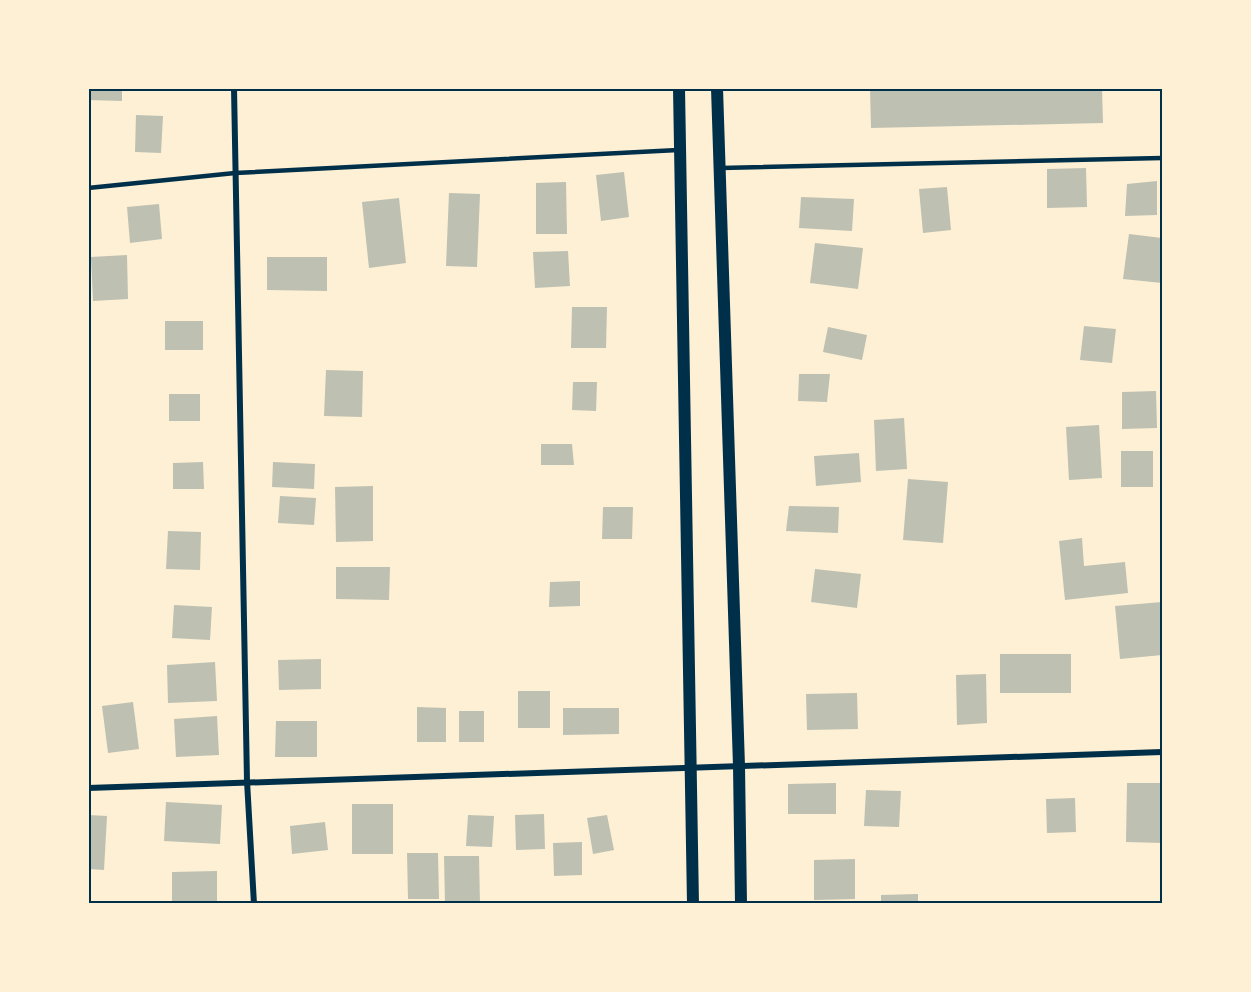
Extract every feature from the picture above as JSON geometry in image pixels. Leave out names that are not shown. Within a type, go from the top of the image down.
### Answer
[{"type":"main road","points":[[679,88],[693,903]]},
{"type":"main road","points":[[717,88],[739,766],[741,903]]},
{"type":"street","points":[[234,88],[247,781],[254,903]]},
{"type":"street","points":[[88,788],[1162,752]]},
{"type":"lane","points":[[88,188],[235,173],[681,150]]},
{"type":"lane","points":[[718,168],[1162,158]]},
{"type":"building","points":[[88,88],[122,88],[122,101],[88,100]]},
{"type":"building","points":[[870,88],[1102,88],[1103,123],[871,128]]},
{"type":"building","points":[[136,115],[163,116],[161,153],[135,152]]},
{"type":"building","points":[[1086,168],[1087,207],[1047,208],[1047,169]]},
{"type":"building","points":[[624,172],[629,217],[601,221],[596,175]]},
{"type":"building","points":[[1157,181],[1157,215],[1125,216],[1127,184]]},
{"type":"building","points":[[566,182],[567,234],[536,234],[536,183]]},
{"type":"building","points":[[947,187],[951,230],[923,233],[919,189]]},
{"type":"building","points":[[449,193],[480,194],[477,267],[446,266]]},
{"type":"building","points":[[801,197],[854,199],[852,231],[799,228]]},
{"type":"building","points":[[399,198],[406,263],[369,268],[362,202]]},
{"type":"building","points":[[159,204],[162,239],[130,243],[127,207]]},
{"type":"building","points":[[1129,234],[1162,238],[1162,283],[1123,279]]},
{"type":"building","points":[[815,243],[863,248],[858,289],[810,283]]},
{"type":"building","points":[[568,251],[570,286],[535,288],[533,252]]},
{"type":"building","points":[[127,255],[128,299],[93,301],[91,257]]},
{"type":"building","points":[[267,257],[327,257],[327,291],[267,290]]},
{"type":"building","points":[[572,307],[607,307],[606,348],[571,348]]},
{"type":"building","points":[[165,321],[203,321],[203,350],[165,350]]},
{"type":"building","points":[[1084,326],[1116,329],[1112,363],[1080,360]]},
{"type":"building","points":[[828,327],[867,335],[862,360],[823,352]]},
{"type":"building","points":[[326,370],[363,371],[362,417],[324,416]]},
{"type":"building","points":[[799,374],[830,374],[827,402],[798,401]]},
{"type":"building","points":[[573,382],[597,382],[596,411],[572,410]]},
{"type":"building","points":[[1156,391],[1157,428],[1122,429],[1122,392]]},
{"type":"building","points":[[169,394],[200,394],[200,421],[169,421]]},
{"type":"building","points":[[904,418],[907,469],[876,471],[874,420]]},
{"type":"building","points":[[1099,425],[1102,478],[1069,480],[1066,427]]},
{"type":"building","points":[[541,444],[572,444],[574,465],[541,465]]},
{"type":"building","points":[[1121,451],[1153,451],[1153,487],[1121,487]]},
{"type":"building","points":[[859,453],[861,482],[816,486],[814,456]]},
{"type":"building","points":[[203,462],[204,489],[173,489],[173,463]]},
{"type":"building","points":[[273,462],[315,464],[314,489],[272,487]]},
{"type":"building","points":[[908,479],[948,482],[943,543],[903,540]]},
{"type":"building","points":[[373,486],[373,541],[336,542],[335,487]]},
{"type":"building","points":[[280,496],[316,498],[314,525],[278,523]]},
{"type":"building","points":[[789,506],[839,507],[838,533],[786,531]]},
{"type":"building","points":[[603,507],[633,507],[632,539],[602,539]]},
{"type":"building","points":[[168,531],[201,532],[200,570],[166,569]]},
{"type":"building","points":[[1082,538],[1084,566],[1125,562],[1128,593],[1065,600],[1059,541]]},
{"type":"building","points":[[336,567],[390,567],[389,600],[336,599]]},
{"type":"building","points":[[815,569],[861,574],[857,608],[811,602]]},
{"type":"building","points":[[580,581],[580,606],[549,607],[550,582]]},
{"type":"building","points":[[1162,602],[1162,655],[1120,659],[1115,606]]},
{"type":"building","points":[[174,605],[212,607],[210,640],[172,638]]},
{"type":"building","points":[[1000,654],[1071,654],[1071,693],[1000,693]]},
{"type":"building","points":[[321,659],[321,689],[279,690],[278,660]]},
{"type":"building","points":[[215,662],[217,701],[168,703],[167,665]]},
{"type":"building","points":[[986,674],[987,723],[957,725],[956,675]]},
{"type":"building","points":[[518,691],[550,691],[550,728],[518,728]]},
{"type":"building","points":[[857,693],[858,729],[807,730],[806,694]]},
{"type":"building","points":[[133,702],[139,749],[108,753],[102,706]]},
{"type":"building","points":[[417,707],[446,708],[446,742],[417,742]]},
{"type":"building","points":[[563,708],[619,708],[619,734],[563,735]]},
{"type":"building","points":[[459,711],[484,711],[484,742],[459,742]]},
{"type":"building","points":[[217,716],[219,755],[176,757],[174,719]]},
{"type":"building","points":[[276,721],[317,721],[317,757],[275,757]]},
{"type":"building","points":[[836,783],[836,814],[788,814],[788,784]]},
{"type":"building","points":[[1127,783],[1162,783],[1162,843],[1126,842]]},
{"type":"building","points":[[866,790],[901,791],[899,827],[864,826]]},
{"type":"building","points":[[1075,798],[1076,832],[1047,833],[1046,799]]},
{"type":"building","points":[[166,802],[222,805],[220,844],[164,841]]},
{"type":"building","points":[[352,804],[393,804],[393,854],[352,854]]},
{"type":"building","points":[[544,814],[545,849],[516,850],[515,815]]},
{"type":"building","points":[[88,815],[107,816],[104,870],[88,869]]},
{"type":"building","points":[[468,815],[494,816],[492,847],[466,846]]},
{"type":"building","points":[[607,815],[614,850],[593,854],[587,818]]},
{"type":"building","points":[[325,822],[328,850],[292,854],[290,826]]},
{"type":"building","points":[[582,842],[582,875],[554,876],[553,843]]},
{"type":"building","points":[[407,853],[438,853],[439,899],[408,899]]},
{"type":"building","points":[[444,856],[479,856],[480,904],[445,904]]},
{"type":"building","points":[[855,859],[855,899],[814,900],[814,860]]},
{"type":"building","points":[[217,871],[217,904],[172,904],[172,872]]},
{"type":"building","points":[[918,894],[918,904],[881,904],[881,895]]}]
